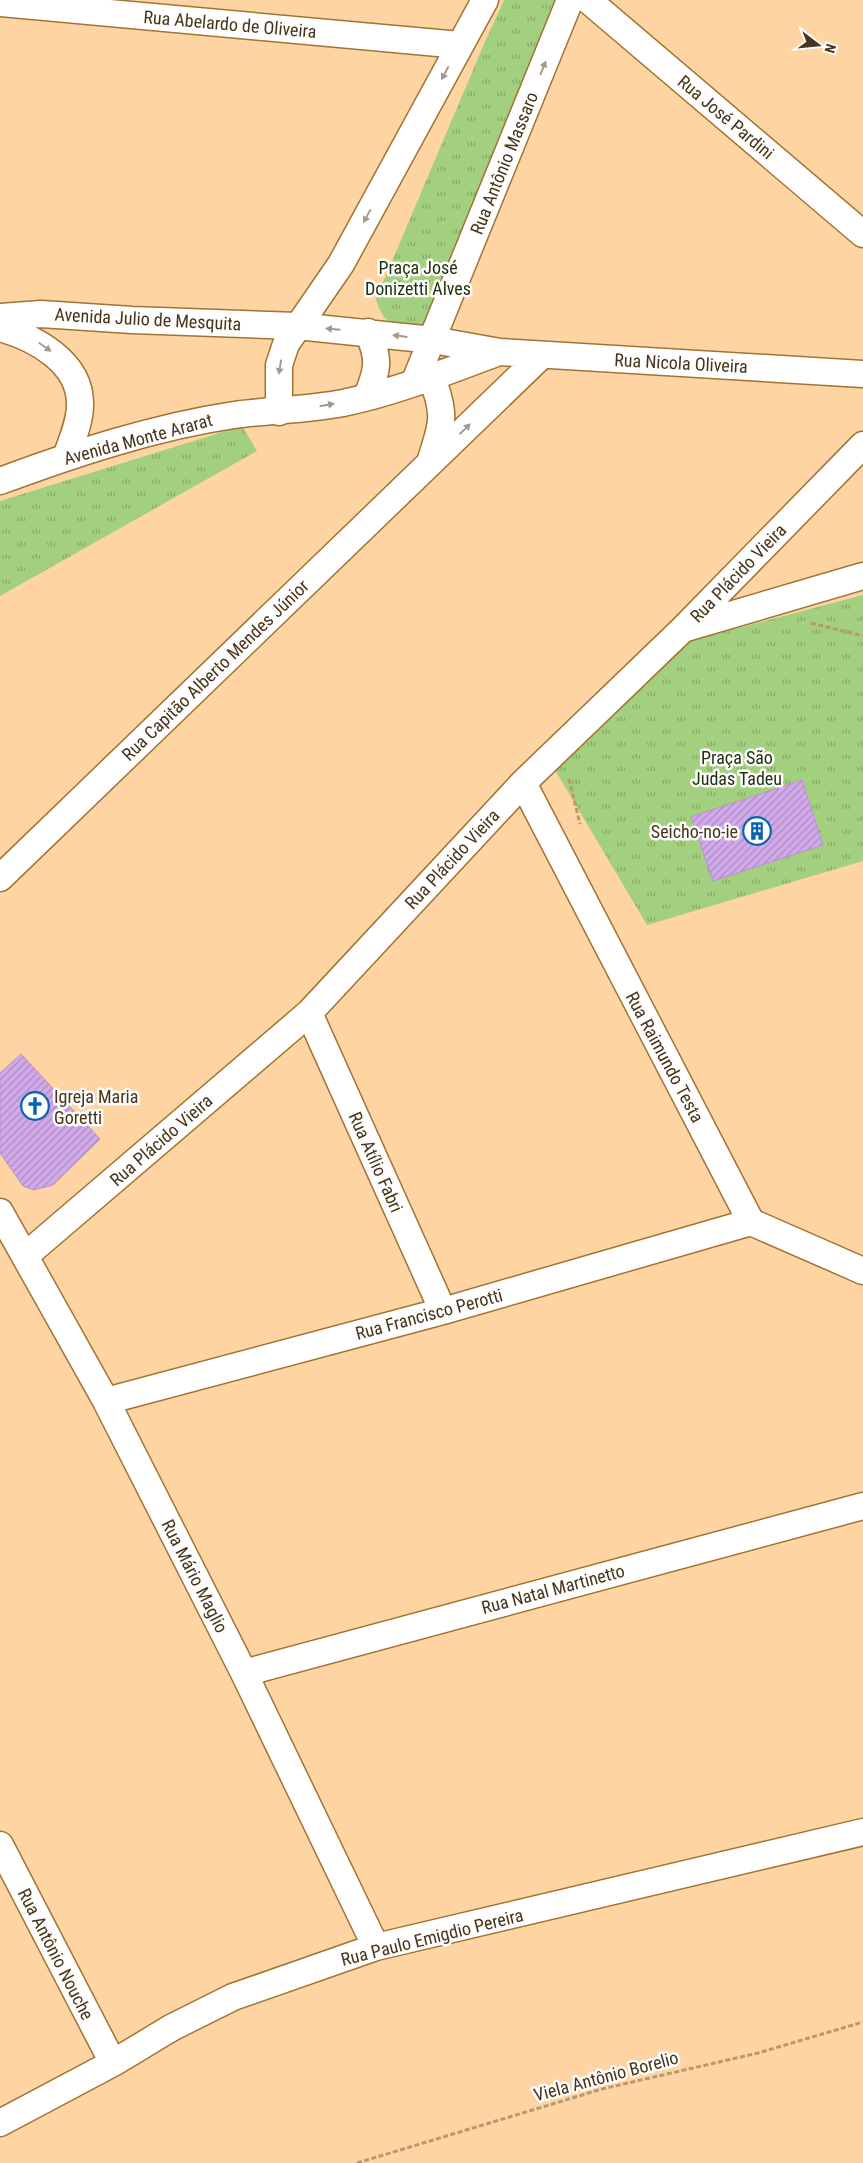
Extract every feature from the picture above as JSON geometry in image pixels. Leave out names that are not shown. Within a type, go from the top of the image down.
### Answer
[{"type":"street","points":[[279,412],[279,365],[286,344],[342,264],[485,0]]},
{"type":"street","name":"Rua Antônio Massaro","points":[[423,379],[433,340],[570,0]]},
{"type":"street","name":"Rua José Pardini","points":[[588,0],[863,234]]},
{"type":"street","name":"Rua Abelardo de Oliveira","points":[[0,3],[460,45]]},
{"type":"street","name":"Avenida Julio de Mesquita","points":[[0,317],[41,314],[132,320],[297,326]]},
{"type":"street","name":"Rua Nicola Oliveira","points":[[297,326],[433,340],[500,352],[863,374]]},
{"type":"street","name":"Avenida Julio de Mesquita","points":[[0,328],[38,342],[53,353],[67,368],[76,385],[80,404],[79,412],[66,456]]},
{"type":"street","points":[[367,396],[376,377],[378,363],[375,347],[368,332]]},
{"type":"street","name":"Rua Nicola Oliveira","points":[[279,412],[336,404],[367,396],[500,352]]},
{"type":"street","name":"Rua Capitão Alberto Mendes Júnior","points":[[0,878],[542,355]]},
{"type":"street","name":"Rua Capitão Alberto Mendes Júnior","points":[[423,379],[439,396],[443,417],[430,462]]},
{"type":"street","name":"Avenida Monte Ararat","points":[[0,481],[66,456],[180,426],[235,415],[279,412]]},
{"type":"street","name":"Rua Plácido Vieira","points":[[25,1256],[309,1013],[523,783],[683,629],[863,445]]},
{"type":"street","points":[[683,629],[863,576]]},
{"type":"street","name":"Rua Raimundo Testa","points":[[523,783],[751,1222]]},
{"type":"street","name":"Rua Atílio Fabri","points":[[309,1013],[443,1311]]},
{"type":"street","name":"Rua Mário Maglio","points":[[0,1212],[106,1401],[244,1673],[376,1947]]},
{"type":"street","points":[[751,1222],[863,1271]]},
{"type":"street","name":"Rua Francisco Perotti","points":[[106,1401],[443,1311],[751,1222]]},
{"type":"street","name":"Rua Natal Martinetto","points":[[244,1673],[863,1506]]},
{"type":"street","name":"Rua Paulo Emigdio Pereira","points":[[0,2123],[113,2063],[171,2028],[233,1997],[376,1947],[863,1832]]},
{"type":"street","name":"Rua Antônio Nouche","points":[[0,1845],[113,2063]]},
{"type":"path","points":[[808,622],[860,637],[863,636]]},
{"type":"path","points":[[567,772],[581,828]]},
{"type":"path","name":"Viela Antônio Borelio","points":[[357,2163],[602,2089],[758,2053],[863,2022]]},
{"type":"green space","name":"Praça José Donizetti Alves","points":[[504,0],[564,0],[432,322],[413,327],[397,326],[390,323],[384,317],[376,299]]},
{"type":"green space","points":[[242,426],[257,451],[0,596],[0,501]]},
{"type":"green space","name":"Praça São Judas Tadeu","points":[[863,595],[863,861],[647,925],[555,770],[685,642]]},
{"type":"building","name":"Seicho-no-ie","points":[[802,780],[823,845],[713,881],[691,817]]},
{"type":"building","name":"Igreja Maria Goretti","points":[[21,1054],[100,1139],[53,1185],[34,1190],[23,1186],[0,1153],[0,1073]]},
{"type":"place","name":"Seicho-no-ie","points":[[757,831]]},
{"type":"place","name":"Igreja Maria Goretti","points":[[35,1106]]}]
